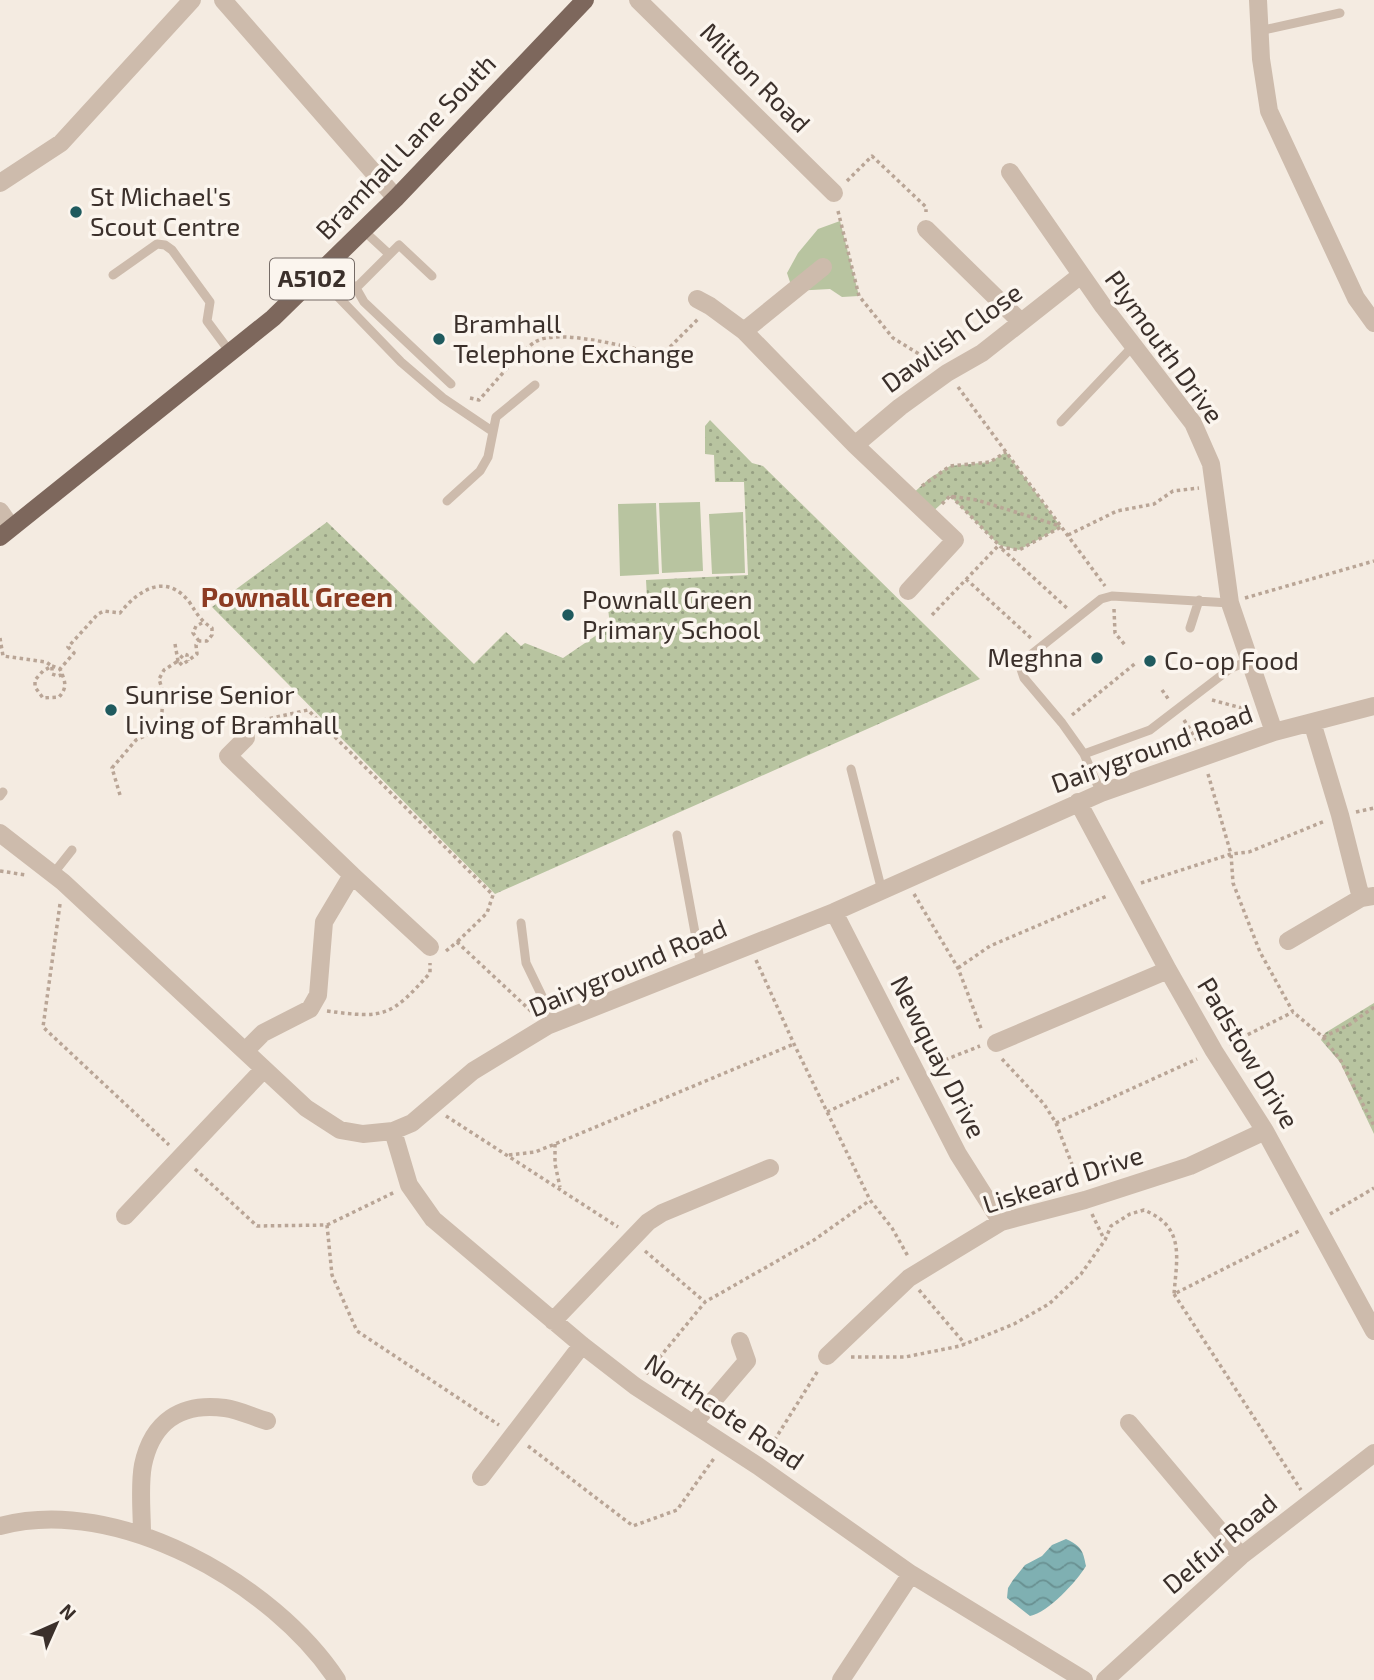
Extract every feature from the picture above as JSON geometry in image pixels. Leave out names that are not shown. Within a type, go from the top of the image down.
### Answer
[{"type":"main road","name":"Bramhall Lane South","points":[[5,532],[273,318],[396,198],[585,0]]},
{"type":"street","points":[[0,183],[61,143],[192,0]]},
{"type":"street","points":[[223,0],[396,198]]},
{"type":"street","name":"Milton Road","points":[[639,0],[834,194]]},
{"type":"street","points":[[1258,0],[1261,60],[1269,111],[1356,298],[1374,323]]},
{"type":"street","name":"Plymouth Drive","points":[[1010,172],[1081,275],[1193,423],[1211,464],[1230,603],[1274,732]]},
{"type":"street","points":[[926,229],[1021,322]]},
{"type":"street","points":[[744,331],[822,267]]},
{"type":"street","name":"Dawlish Close","points":[[855,445],[900,407],[947,373],[982,353],[1081,275]]},
{"type":"street","points":[[704,302],[744,331],[855,445],[955,540],[908,591]]},
{"type":"street","points":[[0,511],[5,532]]},
{"type":"street","name":"Dairyground Road","points":[[0,833],[58,878],[306,1108],[340,1130],[363,1134],[393,1131],[412,1123],[473,1071],[551,1025],[834,912],[1077,802],[1274,732],[1374,706]]},
{"type":"street","points":[[1288,941],[1368,897],[1311,722]]},
{"type":"street","points":[[246,738],[228,756],[430,947]]},
{"type":"street","name":"Padstow Drive","points":[[1077,802],[1168,970],[1214,1051],[1265,1131],[1374,1331]]},
{"type":"street","points":[[245,1051],[263,1033],[310,1009],[318,995],[324,922],[352,875]]},
{"type":"street","name":"Newquay Drive","points":[[834,912],[958,1154],[1001,1222]]},
{"type":"street","points":[[996,1043],[1168,970]]},
{"type":"street","points":[[125,1216],[263,1070]]},
{"type":"street","name":"Northcote Road","points":[[393,1131],[409,1185],[433,1219],[582,1345],[635,1386],[758,1466],[911,1574],[1084,1680]]},
{"type":"street","name":"Liskeard Drive","points":[[827,1356],[913,1275],[1001,1222],[1085,1200],[1190,1166],[1265,1131]]},
{"type":"street","points":[[552,1321],[648,1222],[662,1213],[770,1168]]},
{"type":"street","points":[[694,1423],[747,1361],[740,1341]]},
{"type":"street","points":[[481,1477],[582,1345]]},
{"type":"street","points":[[142,1535],[143,1467],[150,1441],[166,1419],[194,1409],[225,1408],[267,1421]]},
{"type":"street","points":[[1129,1423],[1241,1556]]},
{"type":"street","name":"Delfur Road","points":[[1104,1680],[1241,1556],[1374,1453]]},
{"type":"street","points":[[0,1526],[57,1518],[142,1535],[177,1549],[263,1600],[320,1654],[337,1680]]},
{"type":"street","points":[[842,1680],[911,1574]]},
{"type":"lane","points":[[1259,31],[1340,13]]},
{"type":"lane","points":[[363,230],[389,254]]},
{"type":"lane","points":[[113,275],[157,244],[165,245],[172,250],[210,302],[207,321],[230,352]]},
{"type":"lane","points":[[356,288],[399,244],[432,276]]},
{"type":"lane","points":[[323,269],[356,288],[364,302],[451,384]]},
{"type":"lane","points":[[323,269],[401,362],[443,398],[492,431]]},
{"type":"lane","points":[[1061,422],[1133,345]]},
{"type":"lane","points":[[447,501],[480,471],[488,457],[496,417],[535,385]]},
{"type":"lane","points":[[1101,793],[1084,754],[1024,678],[1021,669],[1023,661],[1101,599],[1112,596],[1230,603]]},
{"type":"lane","points":[[1190,628],[1199,600]]},
{"type":"lane","points":[[1084,754],[1150,730],[1231,668],[1249,661]]},
{"type":"lane","points":[[851,769],[882,891]]},
{"type":"lane","points":[[677,835],[701,965]]},
{"type":"lane","points":[[58,878],[72,850]]},
{"type":"lane","points":[[521,923],[526,963],[551,1025]]},
{"type":"path","points":[[926,229],[926,207],[872,156],[834,194],[859,296],[893,338],[947,373],[1112,596],[1115,633],[1125,645]]},
{"type":"path","points":[[469,398],[479,400],[533,342],[545,337],[559,336],[662,355],[704,302]]},
{"type":"path","points":[[910,496],[930,478],[950,466],[990,462],[1006,452]]},
{"type":"path","points":[[1068,535],[1117,510],[1154,504],[1173,491],[1214,486]]},
{"type":"path","points":[[950,496],[977,500],[1061,527]]},
{"type":"path","points":[[930,514],[950,496]]},
{"type":"path","points":[[950,496],[1077,618]]},
{"type":"path","points":[[1000,546],[1019,550],[1061,527]]},
{"type":"path","points":[[932,615],[1000,546]]},
{"type":"path","points":[[1230,603],[1374,561]]},
{"type":"path","points":[[966,579],[1040,647]]},
{"type":"path","points":[[60,669],[74,653],[68,647],[98,614],[104,611],[120,613],[128,603],[151,586],[162,586],[176,591],[189,602],[204,623],[212,628],[212,635],[207,641],[199,641]]},
{"type":"path","points":[[199,641],[193,633],[194,629],[199,622],[204,623]]},
{"type":"path","points":[[0,638],[4,656],[46,663],[60,669],[65,690],[59,697],[43,698],[35,680],[52,666]]},
{"type":"path","points":[[175,644],[178,661],[182,665],[197,653],[196,645],[199,641]]},
{"type":"path","points":[[120,795],[111,768],[136,740],[151,733],[162,712],[163,692],[159,679],[164,670],[184,654],[187,655],[188,662]]},
{"type":"path","points":[[1062,723],[1137,662]]},
{"type":"path","points":[[52,666],[52,674],[55,676],[61,675],[60,669]]},
{"type":"path","points":[[1195,696],[1268,715]]},
{"type":"path","points":[[154,705],[162,702]]},
{"type":"path","points":[[246,738],[263,720],[308,710],[493,895],[487,913],[447,952],[430,947],[430,972],[409,996],[386,1013],[360,1016],[310,1009]]},
{"type":"path","points":[[1177,710],[1192,730],[1204,758],[1231,854],[1233,883],[1260,952],[1293,1012],[1323,1037],[1341,1061],[1374,1126]]},
{"type":"path","points":[[958,968],[990,946],[1124,889],[1231,854],[1249,852],[1340,815],[1374,808]]},
{"type":"path","points":[[58,878],[43,1027],[257,1226],[327,1225],[409,1185]]},
{"type":"path","points":[[457,942],[551,1025]]},
{"type":"path","points":[[750,946],[870,1200],[892,1228],[913,1275],[965,1344]]},
{"type":"path","points":[[1323,1037],[1349,1025],[1374,1007]]},
{"type":"path","points":[[1056,1123],[1293,1012]]},
{"type":"path","points":[[827,1112],[916,1071],[987,1043],[996,1043]]},
{"type":"path","points":[[507,1155],[534,1152],[555,1144],[794,1044]]},
{"type":"path","points":[[432,1107],[612,1221],[705,1302]]},
{"type":"path","points":[[555,1144],[555,1164],[561,1189]]},
{"type":"path","points":[[1174,1294],[1314,1223],[1374,1188]]},
{"type":"path","points":[[635,1386],[705,1302],[814,1240],[870,1200]]},
{"type":"path","points":[[758,1466],[827,1356],[905,1357],[965,1344],[1014,1325],[1049,1304],[1081,1274],[1105,1240],[1111,1226],[1130,1214],[1144,1210],[1162,1217],[1172,1232],[1177,1258],[1174,1294],[1310,1503]]},
{"type":"path","points":[[327,1225],[332,1276],[357,1331],[513,1435],[633,1526],[677,1510],[724,1444]]},
{"type":"green space","points":[[840,221],[859,296],[842,297],[830,289],[793,291],[787,273],[798,253],[818,229]]},
{"type":"green space","name":"Pownall Green Primary School","points":[[710,420],[752,463],[763,466],[980,679],[495,894],[212,607],[327,522],[474,664],[506,632],[521,646],[525,643],[563,658],[610,626],[607,599],[647,598],[646,580],[748,575],[744,482],[715,482],[714,455],[705,454],[705,426]]},
{"type":"green space","points":[[1006,452],[1061,527],[1019,550],[999,545],[950,496],[930,514],[910,496],[930,478],[950,466],[990,462]]},
{"type":"green space","points":[[700,502],[703,571],[662,573],[659,503]]},
{"type":"green space","points":[[656,503],[659,574],[620,576],[618,504]]},
{"type":"green space","points":[[743,512],[745,573],[712,574],[709,514]]},
{"type":"green space","points":[[1374,1003],[1374,1134],[1340,1062],[1321,1040],[1325,1033]]},
{"type":"water","points":[[1066,1539],[1080,1549],[1086,1566],[1053,1603],[1030,1616],[1007,1598],[1008,1588],[1025,1565],[1042,1556],[1052,1545]]},
{"type":"place","name":"St Michael's Scout Centre","points":[[76,212]]},
{"type":"place","name":"Bramhall Telephone Exchange","points":[[439,339]]},
{"type":"place","name":"Pownall Green Primary School","points":[[568,615]]},
{"type":"place","name":"Meghna","points":[[1097,658]]},
{"type":"place","name":"Co-op Food","points":[[1150,661]]},
{"type":"place","name":"Sunrise Senior Living of Bramhall","points":[[111,710]]},
{"type":"district","name":"Pownall Green","points":[[297,597]]}]
